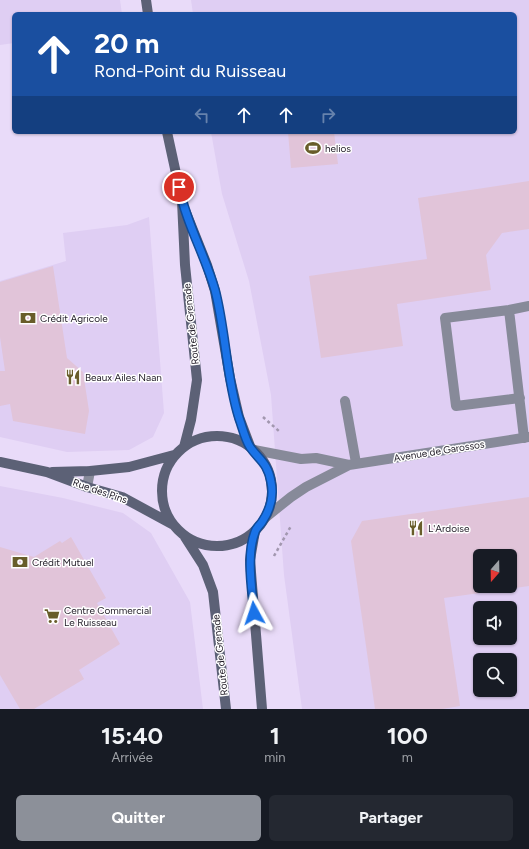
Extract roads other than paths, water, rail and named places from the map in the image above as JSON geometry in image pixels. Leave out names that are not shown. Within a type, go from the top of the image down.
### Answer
[{"type":"main road","points":[[146,0],[148,12]]},
{"type":"main road","name":"Route de Grenade","points":[[167,134],[182,201],[207,265],[215,291],[230,378],[239,417],[252,448]]},
{"type":"main road","name":"Route de Grenade","points":[[182,201],[185,264],[197,380],[191,420],[184,446]]},
{"type":"main road","points":[[217,436],[234,438],[252,448],[268,470],[271,481],[272,493],[270,506],[266,517],[255,531],[245,539],[234,544],[209,546],[196,542],[185,536],[172,524],[162,501],[161,489],[163,477],[174,455],[184,446],[199,438],[217,436]]},
{"type":"main road","name":"Rue des Pins","points":[[47,472],[90,471],[129,467],[174,455]]},
{"type":"main road","name":"Rue des Pins","points":[[0,462],[47,472],[87,487],[122,496],[172,524]]},
{"type":"main road","points":[[255,531],[250,560],[262,709]]},
{"type":"main road","name":"Route de Grenade","points":[[185,536],[203,565],[213,592],[226,709]]},
{"type":"street","points":[[520,398],[456,406],[445,318],[529,306]]},
{"type":"street","points":[[509,310],[520,398],[527,437]]},
{"type":"street","points":[[345,401],[352,464]]},
{"type":"street","name":"Avenue de Garossos","points":[[266,517],[291,496],[318,480],[352,464],[527,437]]},
{"type":"street","name":"Avenue de Garossos","points":[[252,448],[301,459],[316,458],[352,464]]},
{"type":"street","points":[[87,487],[90,471]]},
{"type":"place","name":"helios","points":[[313,148]]},
{"type":"place","name":"Crédit Agricole","points":[[28,318]]},
{"type":"place","name":"Beaux Ailes Naan","points":[[73,377]]},
{"type":"place","name":"L'Ardoise","points":[[416,528]]},
{"type":"place","name":"Crédit Mutuel","points":[[20,562]]},
{"type":"place","name":"Centre Commercial Le Ruisseau","points":[[52,616]]}]
